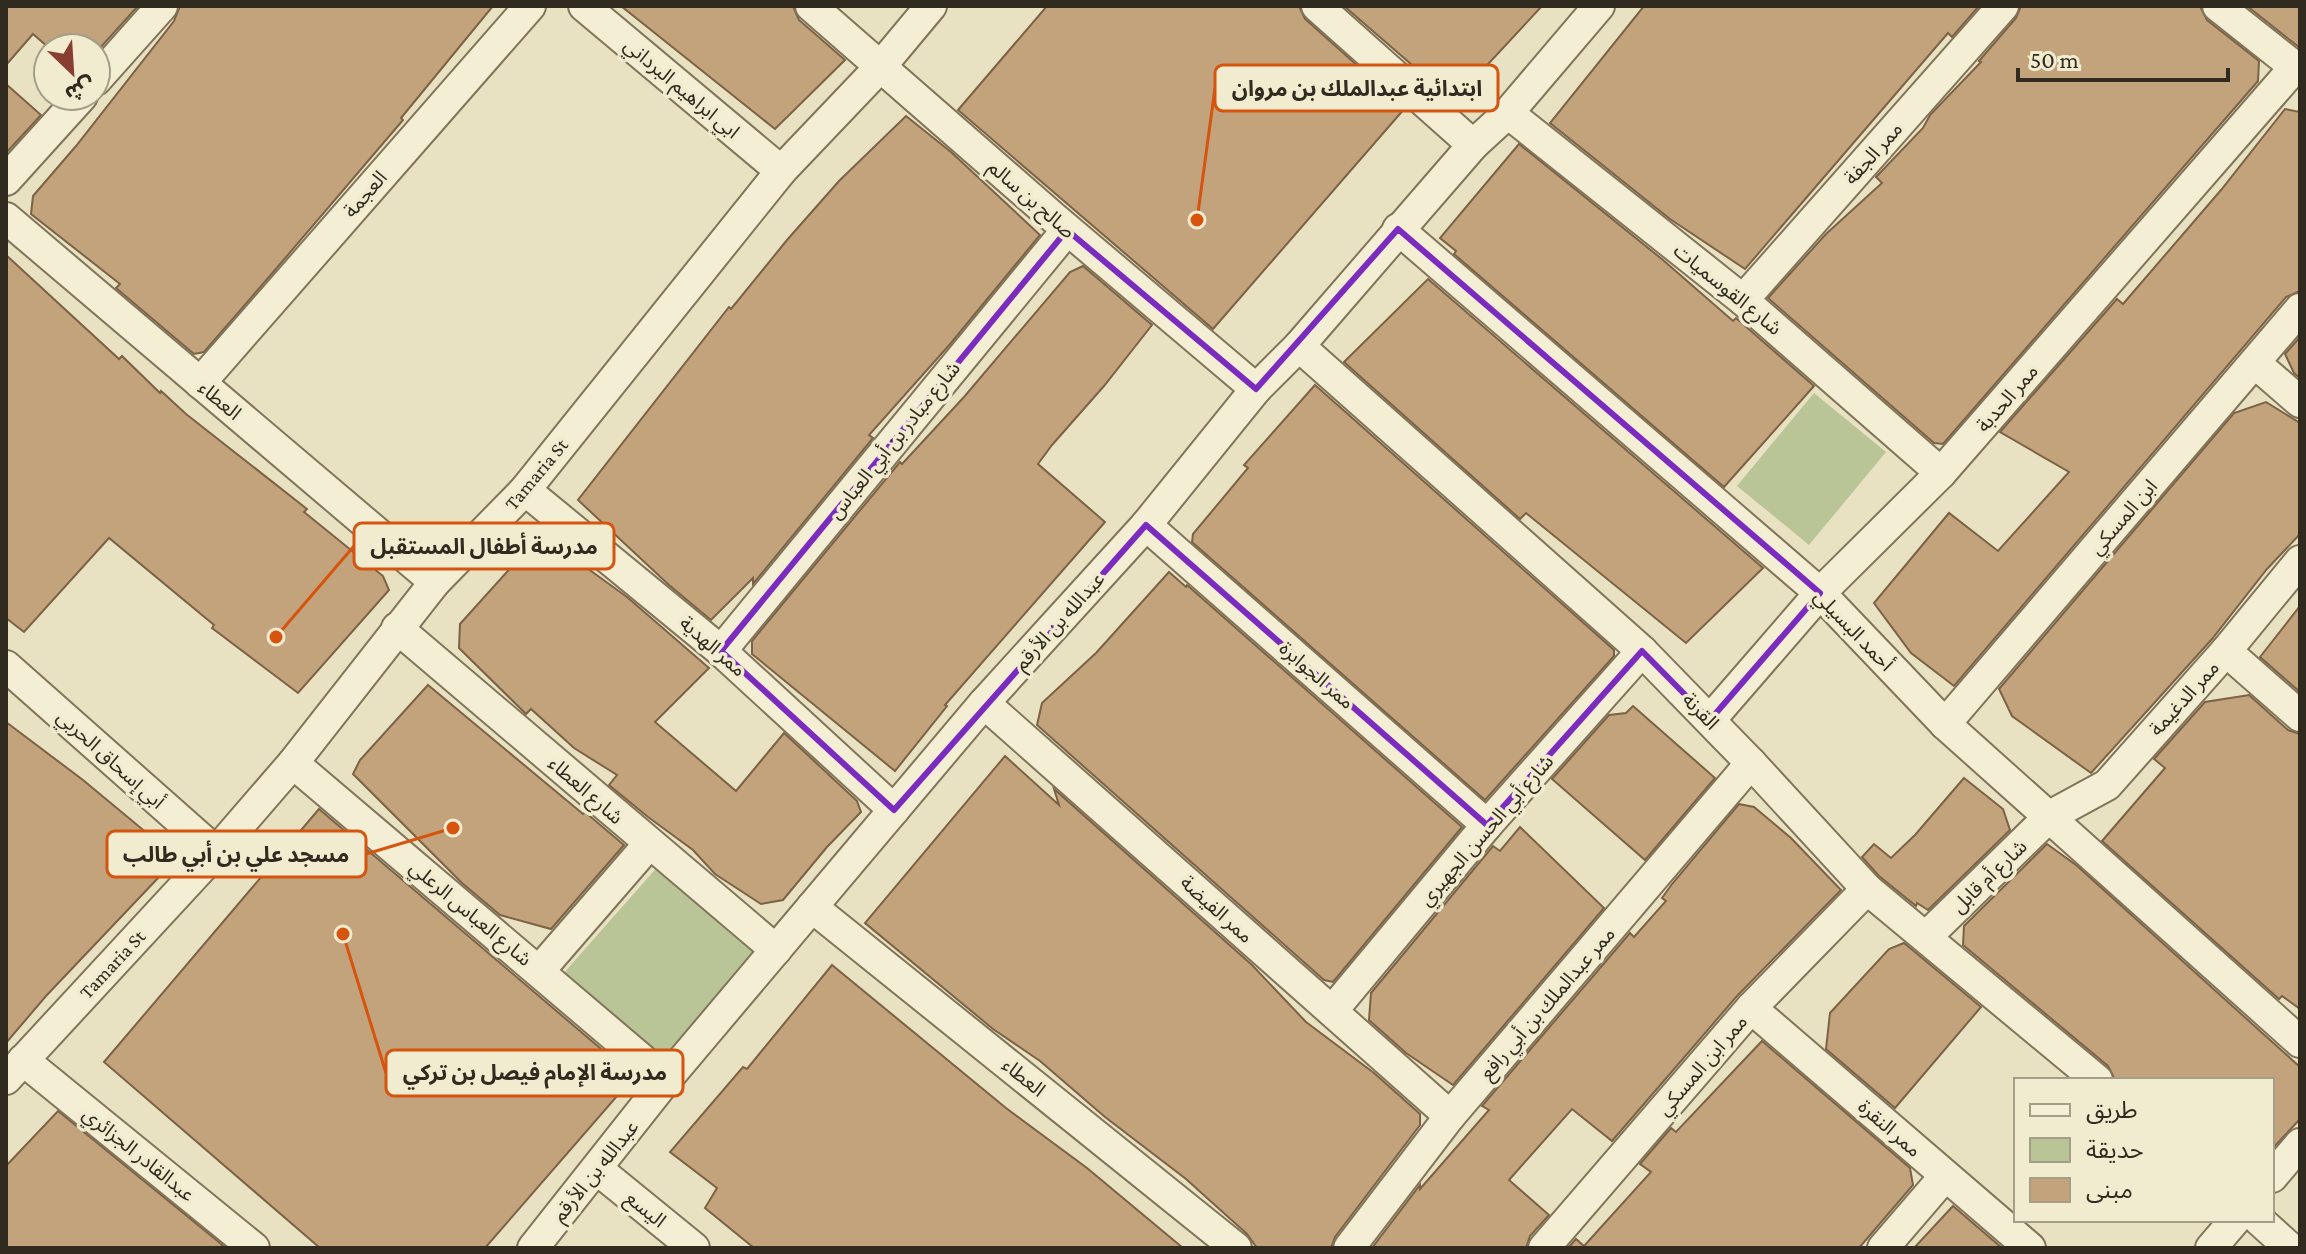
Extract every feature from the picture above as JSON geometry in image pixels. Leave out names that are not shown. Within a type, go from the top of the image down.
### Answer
[{"type":"street","points":[[112,62],[162,6]]},
{"type":"street","name":"العجمة","points":[[200,383],[530,6]]},
{"type":"street","name":"ابي ابراهيم البرداني","points":[[584,6],[781,171]]},
{"type":"street","name":"صالح بن سالم","points":[[811,6],[1067,230],[1256,389]]},
{"type":"street","name":"Tamaria St","points":[[15,1069],[216,852],[293,763],[397,628],[435,582],[525,490],[781,171],[881,66],[931,6]]},
{"type":"street","points":[[1317,6],[1473,145]]},
{"type":"street","name":"عبدالله بن الأرقم","points":[[533,1248],[666,1080],[984,703],[1146,525],[1256,389],[1299,346],[1473,145],[1508,113],[1599,6]]},
{"type":"street","name":"ممر الجفة","points":[[1743,300],[2003,6]]},
{"type":"street","points":[[2218,6],[2298,69]]},
{"type":"street","name":"ممر الحدبة","points":[[1710,720],[1820,593],[1941,473],[2298,69]]},
{"type":"street","points":[[6,180],[68,112]]},
{"type":"street","name":"شارع القوسميات","points":[[1508,113],[1743,300],[1941,473]]},
{"type":"street","name":"العطاء","points":[[6,218],[435,582]]},
{"type":"street","name":"أحمد البسيلي","points":[[1398,229],[1820,593],[1945,724],[2300,1042]]},
{"type":"street","name":"شارع مبادر بن أبي العباس","points":[[721,651],[1067,230]]},
{"type":"street","name":"ابن المسكي","points":[[1945,724],[2300,309]]},
{"type":"street","name":"القرنة","points":[[1299,346],[1642,651],[1867,889],[2095,1078]]},
{"type":"street","points":[[2255,363],[2300,402]]},
{"type":"street","name":"ممر الهدية","points":[[525,490],[721,651],[894,810]]},
{"type":"street","name":"ممر الجوابرة","points":[[1146,525],[1487,825]]},
{"type":"street","name":"ممر الدغيمة","points":[[2050,816],[2107,785],[2226,651],[2300,561]]},
{"type":"street","name":"شارع العطاء","points":[[397,628],[776,950]]},
{"type":"street","name":"شارع أبي الحسن الجهيري","points":[[1332,1011],[1487,825],[1642,651]]},
{"type":"street","points":[[2226,651],[2300,716]]},
{"type":"street","name":"أبي إسحاق الحربي","points":[[6,666],[216,852]]},
{"type":"street","name":"ممر الفيضة","points":[[984,703],[1450,1116]]},
{"type":"street","name":"شارع العباس الرعلي","points":[[293,763],[666,1080]]},
{"type":"street","name":"ممر عبدالملك بن أبي رافع","points":[[1349,1248],[1450,1116],[1751,763]]},
{"type":"street","name":"شارع أم قابل","points":[[1927,936],[2050,816]]},
{"type":"street","name":"شارع العباس الرعلي","points":[[539,971],[649,844]]},
{"type":"street","name":"ممر ابن المسكي","points":[[1544,1248],[1751,1008],[1867,889]]},
{"type":"street","name":"العطاء","points":[[812,907],[1236,1248]]},
{"type":"street","name":"ممر النقرة","points":[[1751,1008],[2030,1248]]},
{"type":"street","name":"عبدالقادر الجزائري","points":[[15,1069],[254,1248]]},
{"type":"street","points":[[2274,1175],[2300,1144]]},
{"type":"street","name":"اليسع","points":[[597,1169],[694,1248]]},
{"type":"street","points":[[1883,1248],[1945,1176]]},
{"type":"street","points":[[2211,1248],[2233,1222]]},
{"type":"street","points":[[2261,1222],[2290,1248]]},
{"type":"highlighted area","points":[[1398,229],[1820,593],[1710,720],[1642,651],[1487,825],[1146,525],[894,810],[721,651],[1067,230],[1256,389]]},
{"type":"green space","points":[[1814,393],[1886,452],[1809,545],[1737,486]]},
{"type":"green space","points":[[660,864],[759,951],[671,1051],[649,1051],[562,975]]},
{"type":"building","points":[[6,6],[138,6],[112,35],[112,32],[32,32],[6,65]]},
{"type":"building","points":[[180,6],[493,6],[401,118],[403,120],[275,270],[204,352],[194,354],[116,288],[120,284],[31,214],[33,196],[103,112],[112,112],[112,100],[174,21]]},
{"type":"building","points":[[621,6],[793,6],[799,20],[845,60],[775,129]]},
{"type":"building","points":[[1047,6],[1299,6],[1305,19],[1405,108],[1213,329],[958,110]]},
{"type":"building","points":[[1344,6],[1542,6],[1465,89],[1449,97]]},
{"type":"building","points":[[1644,6],[1979,6],[1952,37],[1948,33],[1745,269],[1670,219],[1550,123]]},
{"type":"building","points":[[2021,6],[2200,6],[2207,20],[2259,61],[2258,81],[1943,444],[1934,443],[1768,298],[1826,234],[1882,183],[1876,177],[1981,62],[2016,18]]},
{"type":"building","points":[[2247,6],[2300,6],[2300,48]]},
{"type":"building","points":[[6,84],[32,107],[32,112],[41,115],[6,153]]},
{"type":"building","points":[[2285,109],[2300,112],[2300,291],[2286,297],[1954,686],[1911,653],[1874,603],[1949,513],[1998,551],[2069,472],[2000,432],[2117,299],[2123,304],[2221,190]]},
{"type":"building","points":[[906,116],[951,152],[1040,235],[951,343],[869,435],[873,438],[753,584],[753,578],[711,620],[578,500],[729,307],[731,309],[839,181]]},
{"type":"building","points":[[1519,144],[1733,321],[1736,318],[1814,386],[1724,487],[1454,254],[1456,251],[1440,238]]},
{"type":"building","points":[[6,255],[119,359],[122,356],[160,393],[307,509],[304,512],[383,576],[389,590],[298,693],[212,628],[214,625],[109,538],[24,632],[6,618]]},
{"type":"building","points":[[1083,266],[1152,325],[1038,464],[1105,522],[945,705],[895,771],[752,654],[752,641],[900,462],[902,464],[964,397],[1070,272]]},
{"type":"building","points":[[1428,279],[1763,568],[1686,643],[1526,513],[1520,519],[1344,362]]},
{"type":"building","points":[[2300,337],[2300,378],[2294,373],[2285,354]]},
{"type":"building","points":[[1315,385],[1614,650],[1614,656],[1485,800],[1192,542],[1193,534],[1248,468],[1244,465]]},
{"type":"building","points":[[2266,402],[2300,423],[2300,534],[2267,569],[2212,639],[2091,773],[2012,716],[1999,689],[2234,413]]},
{"type":"building","points":[[551,542],[627,597],[709,668],[655,722],[736,791],[784,733],[857,801],[861,812],[783,900],[761,904],[715,874],[693,850],[609,785],[617,775],[574,748],[531,709],[526,714],[459,648],[460,624],[532,544]]},
{"type":"building","points":[[1169,572],[1462,827],[1333,982],[1324,980],[1037,725],[1042,703],[1096,653]]},
{"type":"building","points":[[2300,606],[2300,692],[2260,657]]},
{"type":"building","points":[[428,685],[624,845],[551,929],[500,915],[462,883],[353,774],[360,760]]},
{"type":"building","points":[[2249,695],[2288,730],[2300,734],[2300,1009],[2282,996],[2279,999],[2102,841],[2165,768],[2154,759],[2205,702]]},
{"type":"building","points":[[1633,706],[1715,778],[1645,860],[1552,779],[1609,715],[1626,713]]},
{"type":"building","points":[[6,722],[83,780],[177,858],[46,996],[6,1043]]},
{"type":"building","points":[[1005,756],[1059,805],[1054,789],[1252,965],[1306,1022],[1374,1073],[1420,1114],[1420,1125],[1335,1237],[1331,1248],[1257,1248],[1247,1234],[1186,1179],[1105,1117],[1040,1061],[993,1029],[865,923]]},
{"type":"building","points":[[1964,778],[2003,809],[2010,830],[1928,910],[1917,903],[1916,906],[1879,876],[1862,857],[1874,844],[1891,858]]},
{"type":"building","points":[[1739,804],[1754,807],[1791,838],[1841,890],[1737,996],[1612,1141],[1572,1109],[1509,1180],[1549,1215],[1530,1236],[1526,1248],[1372,1248],[1420,1185],[1420,1189],[1489,1110],[1482,1106],[1630,933],[1634,937],[1666,901],[1662,898],[1672,884]]},
{"type":"building","points":[[319,809],[627,1071],[618,1095],[485,1248],[320,1248],[104,1062]]},
{"type":"building","points":[[1520,827],[1604,908],[1453,1085],[1406,1053],[1369,1020],[1371,993],[1493,846],[1500,851]]},
{"type":"building","points":[[2047,844],[2076,865],[2300,1067],[2300,1119],[2274,1147],[2274,1078],[2114,1078],[2108,1066],[1963,945],[1964,926]]},
{"type":"building","points":[[1904,943],[1981,1007],[1895,1108],[1826,1049],[1830,1013],[1889,949]]},
{"type":"building","points":[[832,965],[1183,1248],[754,1248],[705,1208],[717,1188],[670,1152],[743,1067],[747,1069]]},
{"type":"building","points":[[1762,1041],[1910,1168],[1913,1185],[1859,1248],[1568,1248],[1576,1239],[1584,1246],[1651,1172],[1640,1164],[1671,1128],[1676,1132]]},
{"type":"building","points":[[58,1111],[225,1248],[6,1248],[6,1166]]},
{"type":"building","points":[[1953,1206],[2002,1248],[1914,1248]]},
{"type":"place","name":"ابتدائية عبدالملك بن مروان","points":[[1197,220]]},
{"type":"place","name":"مدرسة أطفال المستقبل","points":[[276,637]]},
{"type":"place","name":"مسجد علي بن أبي طالب","points":[[453,828]]},
{"type":"place","name":"مدرسة الإمام فيصل بن تركي","points":[[343,934]]}]
